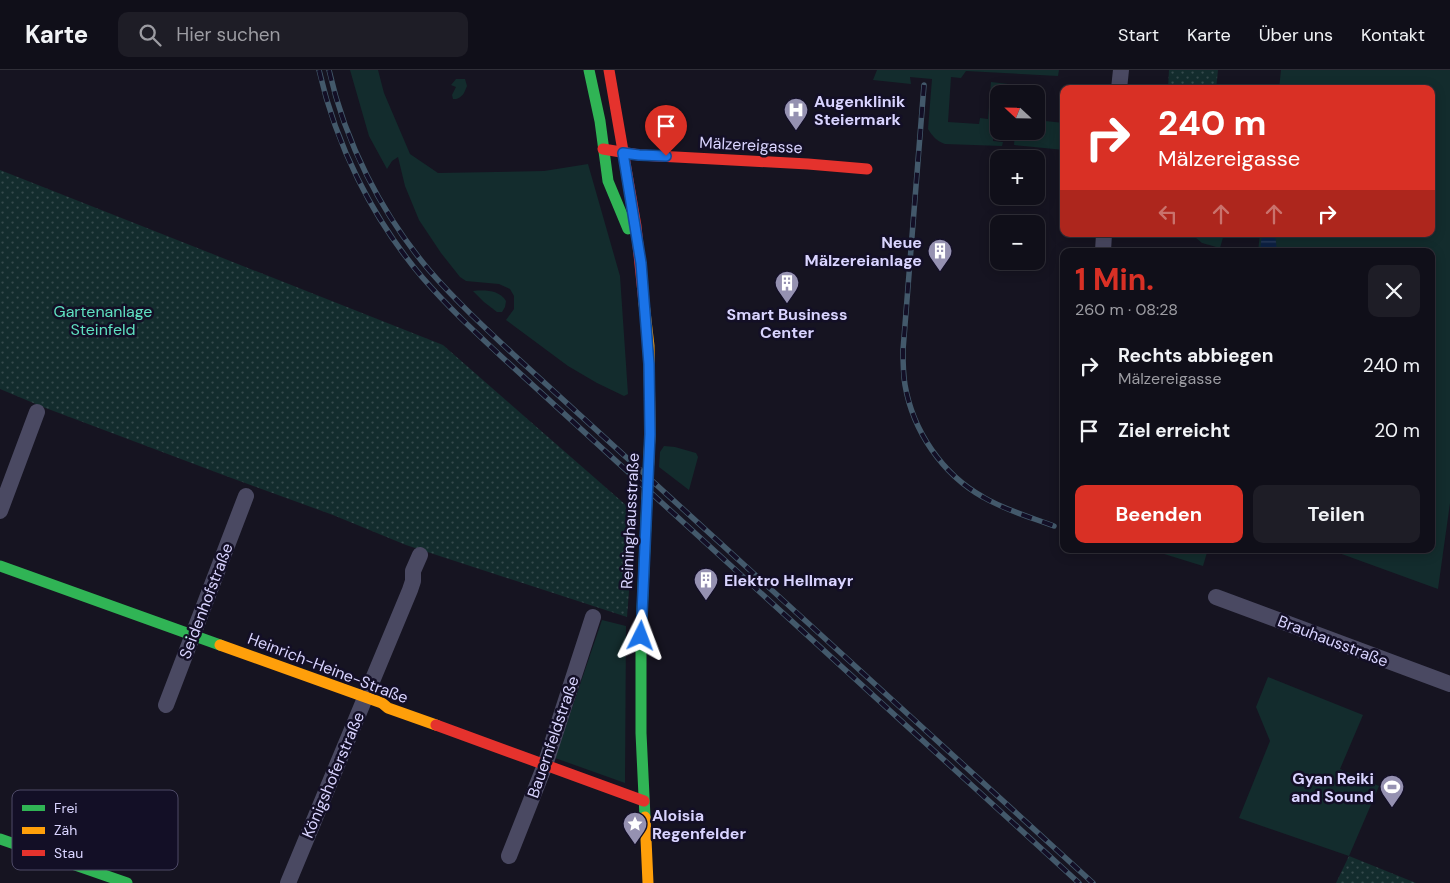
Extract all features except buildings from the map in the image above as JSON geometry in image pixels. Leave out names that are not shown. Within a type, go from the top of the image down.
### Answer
[{"type":"street","name":"Reininghausstraße","points":[[589,70],[600,121],[608,180],[617,205],[638,250]]},
{"type":"street","name":"Reininghausstraße","points":[[609,70],[636,226],[649,346],[651,400],[641,636],[641,733],[648,883]]},
{"type":"street","points":[[1120,85],[1121,70]]},
{"type":"street","name":"Mälzereigasse","points":[[603,149],[639,155],[868,169]]},
{"type":"street","points":[[0,511],[37,412]]},
{"type":"street","name":"Seidenhofstraße","points":[[166,705],[246,496]]},
{"type":"street","name":"Königshoferstraße","points":[[288,883],[410,590],[413,572],[420,555]]},
{"type":"street","name":"Heinrich-Heine-Straße","points":[[0,566],[366,697],[382,703],[388,708],[644,801]]},
{"type":"street","name":"Brauhausstraße","points":[[1216,597],[1450,684]]},
{"type":"street","name":"Bauernfeldstraße","points":[[509,856],[545,765],[593,617]]},
{"type":"street","points":[[0,839],[12,844]]},
{"type":"street","points":[[79,870],[102,879],[127,883]]},
{"type":"green space","points":[[350,70],[378,70],[384,93],[410,154],[438,173],[544,171],[588,164],[620,276],[628,394],[624,396],[568,366],[506,320],[514,309],[514,296],[510,289],[499,284],[466,281],[460,277],[419,220],[405,186],[398,157],[392,161],[387,169],[369,136]]},
{"type":"green space","points":[[877,70],[1059,70],[1058,76],[966,71],[961,78],[951,77],[948,122],[979,124],[980,118],[988,119],[990,94],[990,140],[1003,142],[1002,146],[945,144],[933,136],[928,129],[932,79],[910,77],[911,84],[873,80]]},
{"type":"green space","points":[[1169,70],[1218,70],[1216,85],[1168,85]]},
{"type":"green space","points":[[1281,70],[1450,70],[1450,503],[1438,589],[1339,553],[1435,553],[1435,248],[1258,248],[1260,237],[1435,237],[1435,85],[1279,85]]},
{"type":"green space","points":[[456,79],[465,79],[467,86],[462,96],[453,99],[452,95],[456,87],[451,85]]},
{"type":"green space","points":[[991,82],[1008,85],[991,85]]},
{"type":"green space","points":[[1045,121],[1060,123],[1060,150],[1014,145],[1014,140],[1045,140]]},
{"type":"green space","name":"Gartenanlage Steinfeld","points":[[0,170],[443,345],[635,513],[627,617],[406,545],[333,515],[43,407],[0,389]]},
{"type":"green space","points":[[1195,237],[1223,237],[1220,248],[1202,243]]},
{"type":"green space","points":[[473,291],[487,291],[503,297],[506,301],[502,312],[497,312]]},
{"type":"green space","points":[[664,446],[696,453],[698,457],[689,490],[659,467],[660,452]]},
{"type":"green space","points":[[1161,553],[1207,553],[1203,566]]},
{"type":"green space","points":[[602,620],[626,626],[625,783],[555,758]]},
{"type":"green space","points":[[1268,677],[1363,715],[1340,769],[1379,786],[1349,856],[1239,818],[1270,741],[1256,707]]},
{"type":"green space","points":[[1349,856],[1416,883],[1336,883]]},
{"type":"water","points":[[1262,237],[1275,237],[1277,248],[1260,248]]},
{"type":"railway","points":[[319,70],[335,126],[358,180],[387,230],[422,277],[441,298],[503,358],[1079,883]]},
{"type":"railway","points":[[329,70],[336,97],[355,150],[380,201],[412,248],[449,292],[513,354],[1093,883]]},
{"type":"railway","points":[[924,85],[903,350],[904,381],[909,402],[922,435],[942,464],[955,476],[991,502],[1054,526]]},
{"type":"traffic: fast","points":[[589,70],[600,121],[608,181],[628,229]]},
{"type":"traffic: fast","points":[[645,817],[641,733],[641,636],[647,499]]},
{"type":"traffic: fast","points":[[0,566],[220,645]]},
{"type":"traffic: fast","points":[[0,839],[12,843]]},
{"type":"traffic: fast","points":[[89,870],[127,883]]},
{"type":"traffic: slow","points":[[644,303],[649,346],[650,434],[647,499]]},
{"type":"traffic: slow","points":[[220,645],[382,703],[388,708],[436,725]]},
{"type":"traffic: slow","points":[[645,817],[648,883]]},
{"type":"traffic: jam","points":[[609,70],[636,226],[644,303]]},
{"type":"traffic: jam","points":[[603,149],[639,155],[867,169]]},
{"type":"traffic: jam","points":[[436,725],[644,801]]},
{"type":"place","name":"Augenklinik Steiermark","points":[[796,131]]},
{"type":"place","name":"Neue Mälzereianlage","points":[[940,272]]},
{"type":"place","name":"Smart Business Center","points":[[787,304]]},
{"type":"place","name":"Elektro Hellmayr","points":[[706,601]]},
{"type":"place","name":"Gyan Reiki and Sound","points":[[1392,808]]},
{"type":"place","name":"Aloisia Regenfelder","points":[[635,845]]},
{"type":"route","points":[[641,636],[651,400],[649,346],[641,263],[623,153],[666,156]]}]
